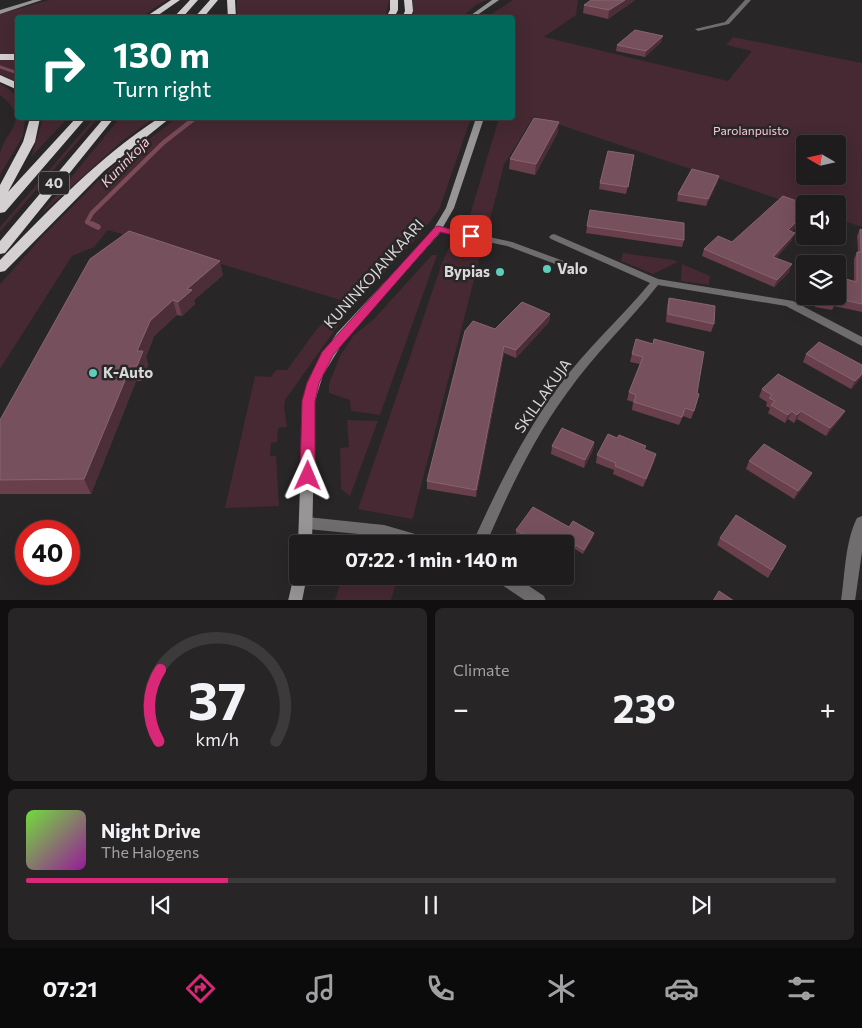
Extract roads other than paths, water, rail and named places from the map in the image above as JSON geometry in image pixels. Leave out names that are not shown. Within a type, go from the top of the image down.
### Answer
[{"type":"highway","points":[[153,15],[176,0]]},
{"type":"highway","points":[[180,15],[194,0]]},
{"type":"highway","points":[[201,15],[214,0]]},
{"type":"highway","points":[[231,0],[232,15]]},
{"type":"highway","points":[[392,15],[394,10],[394,0]]},
{"type":"highway","points":[[407,15],[409,11],[408,0]]},
{"type":"highway","points":[[0,57],[15,57]]},
{"type":"highway","points":[[0,78],[15,86]]},
{"type":"highway","points":[[0,196],[29,142],[34,120]]},
{"type":"highway","name":"40","points":[[0,209],[79,120]]},
{"type":"highway","name":"40","points":[[0,250],[106,120]]},
{"type":"highway","points":[[0,268],[97,172],[139,136],[162,120]]},
{"type":"street","points":[[0,7],[29,0]]},
{"type":"street","points":[[0,12],[39,0]]},
{"type":"street","points":[[474,15],[496,0]]},
{"type":"street","points":[[698,29],[728,23],[748,0]]},
{"type":"street","name":"KUNINKOJANKAARI","points":[[306,535],[309,401],[319,370],[328,352],[341,336],[438,229],[450,208],[479,120]]},
{"type":"street","points":[[438,229],[508,244],[566,264]]},
{"type":"street","points":[[554,237],[656,282],[789,303],[862,342]]},
{"type":"street","name":"SKILLAKUJA","points":[[483,535],[523,453],[564,388],[656,282]]},
{"type":"street","points":[[848,600],[856,545],[862,522]]},
{"type":"street","points":[[307,523],[377,529],[402,535]]},
{"type":"street","points":[[295,600],[298,585]]},
{"type":"street","points":[[515,585],[538,600]]},
{"type":"waterway","points":[[0,67],[15,72]]},
{"type":"waterway","name":"Kuninkoja","points":[[95,226],[87,222],[92,213],[163,143],[192,120]]},
{"type":"waterway","name":"Kuninkoja","points":[[92,224],[98,227]]},
{"type":"place","name":"Valo","points":[[547,269]]},
{"type":"place","name":"Bypias","points":[[500,272]]},
{"type":"place","name":"K-Auto","points":[[93,373]]},
{"type":"park label","name":"Parolanpuisto","points":[[751,131]]}]
